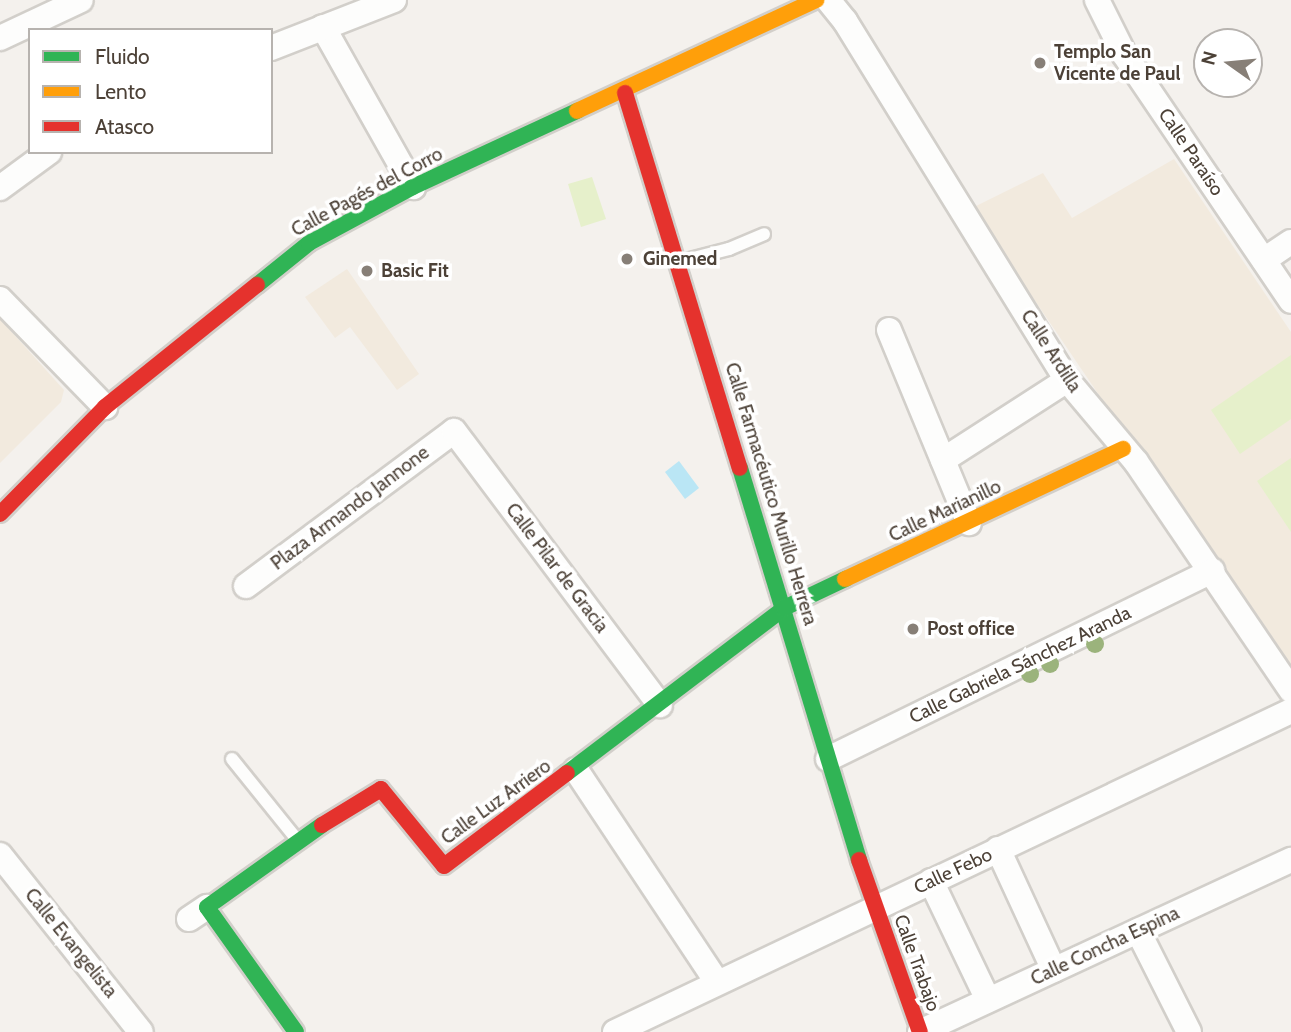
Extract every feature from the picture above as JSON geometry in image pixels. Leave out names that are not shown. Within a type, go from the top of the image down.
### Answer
[{"type":"street","points":[[273,47],[394,0]]},
{"type":"street","name":"Calle Pagés del Corro","points":[[0,514],[105,407],[309,243],[413,187],[625,93],[816,0]]},
{"type":"street","name":"Calle Ardilla","points":[[828,0],[845,21],[1067,380],[1136,462],[1212,570],[1290,706]]},
{"type":"street","name":"Calle Paraíso","points":[[1097,0],[1124,54],[1291,301]]},
{"type":"street","points":[[0,38],[77,1]]},
{"type":"street","points":[[323,27],[413,187]]},
{"type":"street","name":"Calle Farmacéutico Murillo Herrera","points":[[625,93],[785,608],[874,908]]},
{"type":"street","points":[[0,188],[46,154]]},
{"type":"street","points":[[1264,260],[1291,242]]},
{"type":"street","points":[[0,299],[105,407]]},
{"type":"street","points":[[889,330],[969,523]]},
{"type":"street","points":[[943,460],[1067,380]]},
{"type":"street","name":"Plaza Armando Jannone","points":[[246,586],[454,431]]},
{"type":"street","name":"Calle Pilar de Gracia","points":[[454,431],[660,705]]},
{"type":"street","name":"Calle Marianillo","points":[[785,608],[1123,449]]},
{"type":"street","name":"Calle Gabriela Sánchez Aranda","points":[[828,759],[1212,570]]},
{"type":"street","name":"Calle Luz Arriero","points":[[296,1032],[198,913],[297,840],[381,789],[444,866],[576,770],[785,608]]},
{"type":"street","name":"Calle Febo","points":[[615,1032],[1290,706]]},
{"type":"street","points":[[576,770],[716,981]]},
{"type":"street","points":[[998,849],[1054,970]]},
{"type":"street","name":"Calle Evangelista","points":[[0,855],[107,979],[141,1032]]},
{"type":"street","name":"Calle Concha Espina","points":[[920,1032],[1291,860]]},
{"type":"street","points":[[931,881],[988,1000]]},
{"type":"street","name":"Calle Trabajo","points":[[874,908],[920,1032]]},
{"type":"street","points":[[1138,931],[1189,1032]]},
{"type":"lane","points":[[678,262],[729,249],[764,233]]},
{"type":"lane","points":[[232,758],[297,840]]},
{"type":"shaded area","points":[[1174,159],[1291,332],[1291,678],[972,208],[1043,173],[1072,218]]},
{"type":"shaded area","points":[[347,269],[419,374],[397,390],[350,327],[335,338],[305,297]]},
{"type":"shaded area","points":[[0,319],[64,390],[61,402],[0,463]]},
{"type":"green space","points":[[592,177],[606,219],[581,227],[568,184]]},
{"type":"green space","points":[[1291,355],[1291,419],[1240,454],[1211,410]]},
{"type":"green space","points":[[1291,458],[1291,532],[1257,481]]},
{"type":"water","points":[[679,461],[699,488],[685,499],[665,472]]},
{"type":"traffic: fast","points":[[257,285],[309,243],[413,187],[577,111]]},
{"type":"traffic: fast","points":[[740,468],[859,860]]},
{"type":"traffic: fast","points":[[567,773],[784,608],[845,579]]},
{"type":"traffic: fast","points":[[296,1032],[207,907],[322,825]]},
{"type":"traffic: slow","points":[[577,111],[816,0]]},
{"type":"traffic: slow","points":[[845,579],[1123,449]]},
{"type":"traffic: jam","points":[[625,93],[740,468]]},
{"type":"traffic: jam","points":[[0,514],[105,407],[257,285]]},
{"type":"traffic: jam","points":[[322,825],[381,789],[444,866],[567,773]]},
{"type":"traffic: jam","points":[[859,860],[920,1032]]},
{"type":"place","name":"Templo San Vicente de Paul","points":[[1040,63]]},
{"type":"place","name":"Ginemed","points":[[627,259]]},
{"type":"place","name":"Basic Fit","points":[[367,271]]},
{"type":"place","name":"Post office","points":[[913,629]]}]
